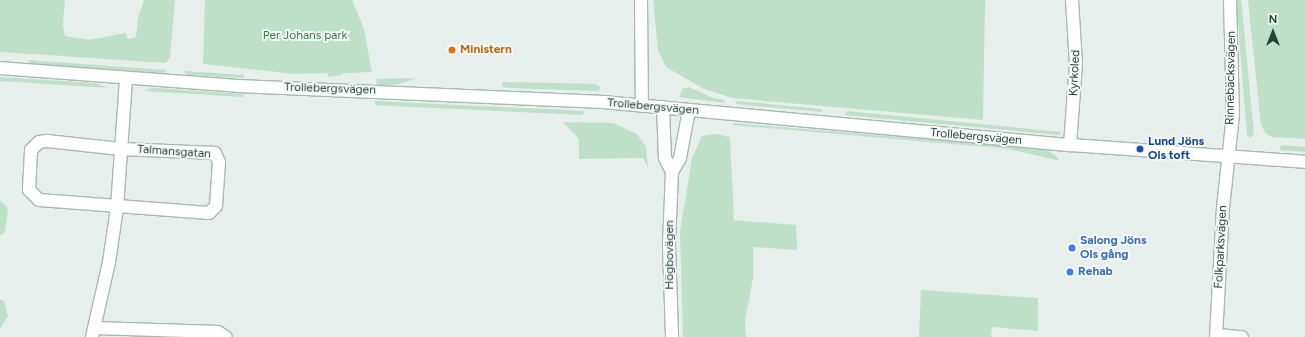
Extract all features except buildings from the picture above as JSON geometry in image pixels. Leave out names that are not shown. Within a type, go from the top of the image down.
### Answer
[{"type":"street","points":[[641,0],[642,106]]},
{"type":"street","name":"Kyrkoled","points":[[1070,145],[1076,64],[1072,0]]},
{"type":"street","name":"Rinnebäcksvägen","points":[[1229,156],[1233,115],[1230,0]]},
{"type":"street","name":"Trollebergsvägen","points":[[0,68],[238,86],[663,107],[1070,145],[1305,162]]},
{"type":"street","name":"Talmansgatan","points":[[126,78],[117,208],[109,262],[93,333],[218,332],[226,337]]},
{"type":"street","name":"Högbovägen","points":[[663,107],[665,158],[672,172]]},
{"type":"street","name":"Högbovägen","points":[[672,337],[669,245],[672,172],[680,158],[689,110]]},
{"type":"street","name":"Talmansgatan","points":[[48,141],[121,149],[218,155],[217,203],[209,213],[117,208],[39,200],[29,190],[28,182],[31,150],[39,142],[48,141]]},
{"type":"street","name":"Folkparksvägen","points":[[1216,336],[1223,208],[1229,156]]},
{"type":"street","points":[[1216,336],[1242,337]]},
{"type":"green space","points":[[0,0],[65,0],[63,25],[65,36],[89,40],[126,33],[128,39],[136,37],[138,18],[144,0],[175,0],[170,57],[166,63],[0,52]]},
{"type":"green space","name":"Per Johans park","points":[[205,0],[352,0],[364,29],[372,72],[344,73],[342,75],[327,77],[329,73],[294,74],[203,64]]},
{"type":"green space","points":[[653,0],[985,0],[983,120],[732,98],[702,88],[666,67],[658,50]]},
{"type":"green space","points":[[1236,0],[1241,0],[1242,7],[1254,133],[1251,138],[1247,135]]},
{"type":"green space","points":[[1248,0],[1305,0],[1305,139],[1272,137],[1266,134],[1261,125]]},
{"type":"green space","points":[[27,60],[167,70],[163,73],[31,64]]},
{"type":"green space","points":[[183,71],[244,75],[244,78],[186,75]]},
{"type":"green space","points":[[0,77],[94,83],[108,88],[0,81]]},
{"type":"green space","points":[[417,78],[399,84],[376,86],[377,79]]},
{"type":"green space","points":[[503,82],[595,84],[600,87],[599,91],[509,88],[502,87]]},
{"type":"green space","points":[[689,87],[713,98],[724,100],[725,103],[679,97],[682,89]]},
{"type":"green space","points":[[152,88],[244,94],[243,97],[144,91]]},
{"type":"green space","points":[[375,101],[584,111],[583,115],[391,106],[375,105]]},
{"type":"green space","points":[[737,101],[821,109],[823,112],[735,104]]},
{"type":"green space","points":[[847,111],[1061,132],[1060,135],[844,115]]},
{"type":"green space","points":[[563,122],[613,123],[637,134],[646,147],[648,168],[643,158],[579,159],[579,139]]},
{"type":"green space","points":[[733,123],[1044,149],[1055,155],[1060,161],[1010,149],[733,125]]},
{"type":"green space","points":[[716,134],[730,137],[734,220],[796,225],[797,250],[753,247],[753,278],[745,322],[746,337],[683,337],[680,232],[692,158],[702,136]]},
{"type":"green space","points":[[1281,145],[1305,147],[1305,152],[1280,150]]},
{"type":"green space","points":[[0,200],[8,209],[5,232],[0,236]]},
{"type":"green space","points":[[921,290],[1038,298],[1038,331],[992,327],[991,337],[919,337]]},
{"type":"green space","points":[[0,299],[4,301],[8,316],[0,329]]},
{"type":"place","name":"Ministern","points":[[452,50]]},
{"type":"place","name":"Lund Jöns Ols toft","points":[[1140,149]]},
{"type":"place","name":"Salong Jöns Ols gång","points":[[1072,248]]},
{"type":"place","name":"Rehab","points":[[1070,272]]}]
